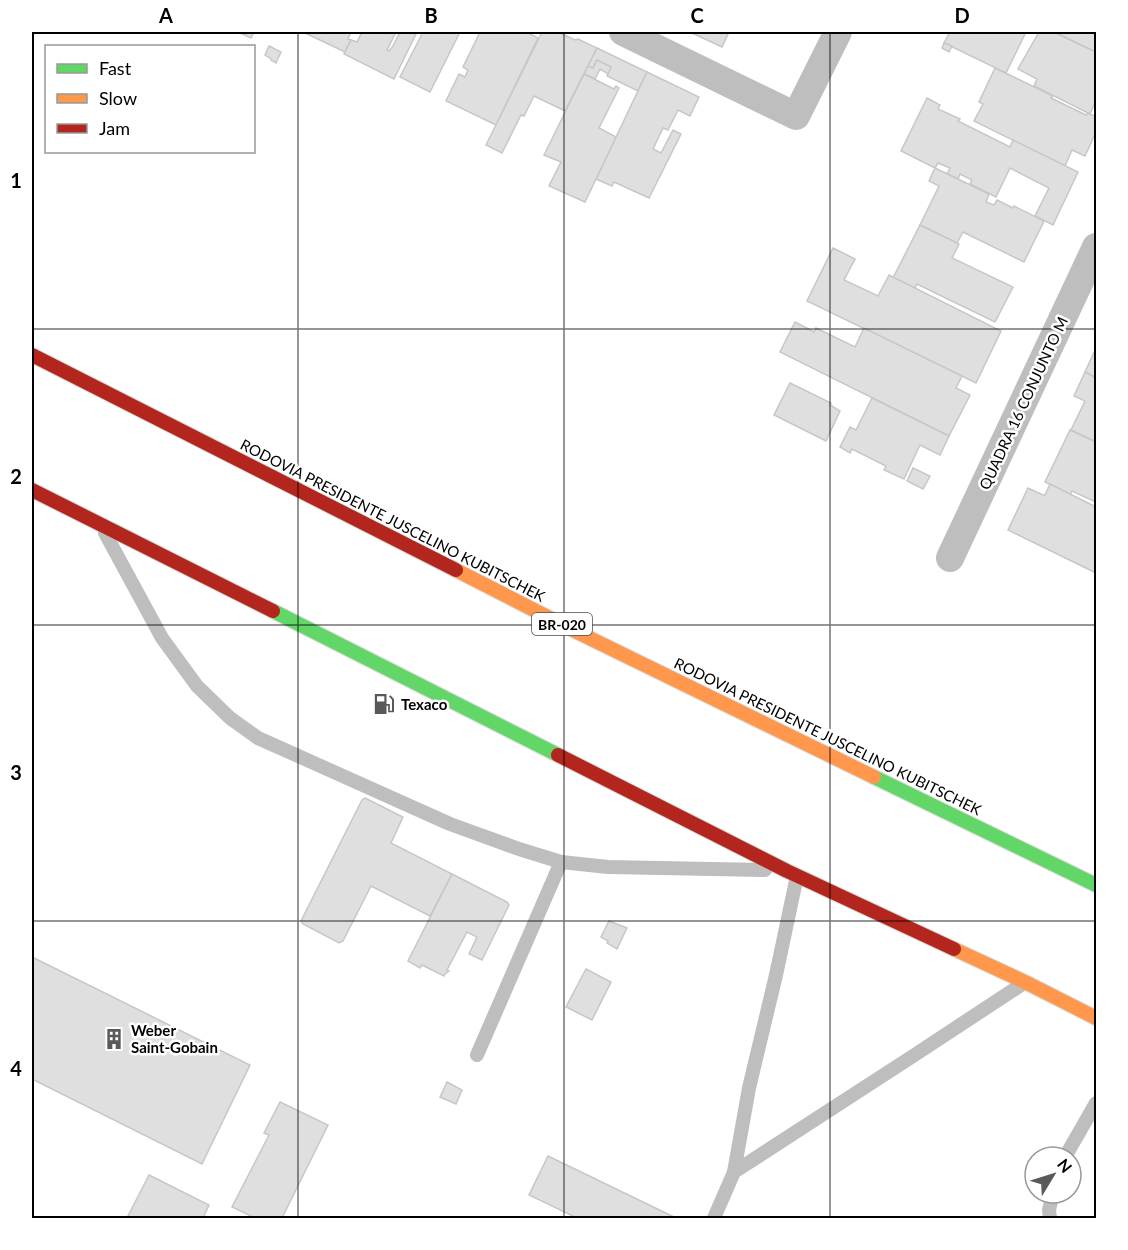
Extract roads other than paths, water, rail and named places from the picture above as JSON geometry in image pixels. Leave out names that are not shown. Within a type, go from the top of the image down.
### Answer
[{"type":"highway","name":"RODOVIA PRESIDENTE JUSCELINO KUBITSCHEK","points":[[32,355],[575,631],[1096,885]]},
{"type":"highway","points":[[32,490],[792,873],[1025,982],[1096,1018]]},
{"type":"street","points":[[623,32],[796,116],[838,32]]},
{"type":"street","name":"QUADRA 16 CONJUNTO M","points":[[950,558],[1096,247]]},
{"type":"lane","points":[[100,524],[162,638],[197,686],[230,718],[258,738],[450,824],[561,862],[608,867],[792,873],[776,975],[749,1088],[734,1172],[714,1218]]},
{"type":"lane","points":[[477,1055],[561,862]]},
{"type":"lane","points":[[734,1172],[1025,982]]},
{"type":"lane","points":[[1072,1145],[1096,1103]]},
{"type":"place","name":"Texaco","points":[[384,704]]},
{"type":"place","name":"Weber Saint-Gobain","points":[[114,1039]]}]
